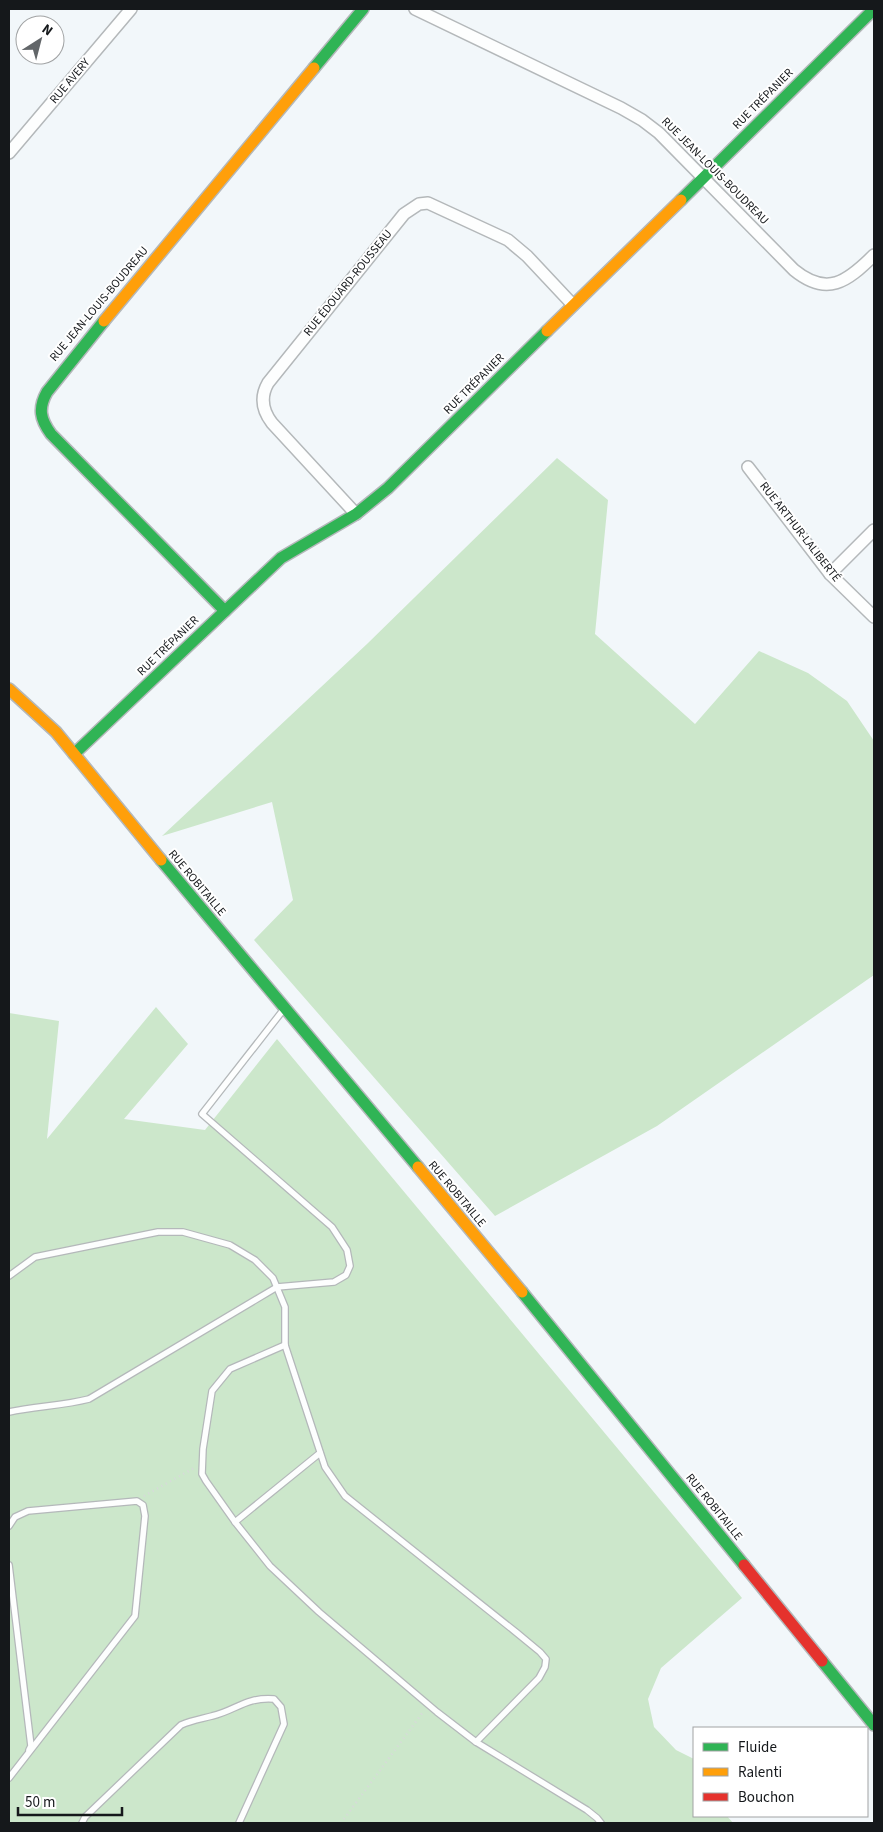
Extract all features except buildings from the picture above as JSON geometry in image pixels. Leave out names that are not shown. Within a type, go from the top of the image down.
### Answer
[{"type":"street","name":"RUE AVERY","points":[[9,153],[131,9]]},
{"type":"street","name":"RUE JEAN-LOUIS-BOUDREAU","points":[[224,611],[51,434],[41,422],[42,399],[63,370],[364,9]]},
{"type":"street","name":"RUE JEAN-LOUIS-BOUDREAU","points":[[416,9],[633,114],[659,133],[805,279],[818,284],[831,285],[854,275],[874,255]]},
{"type":"street","name":"RUE TRÉPANIER","points":[[74,754],[281,558],[356,514],[388,488],[874,9]]},
{"type":"street","name":"RUE ÉDOUARD-ROUSSEAU","points":[[356,514],[272,423],[265,414],[262,396],[268,383],[404,214],[419,204],[428,203],[508,240],[527,256],[573,305]]},
{"type":"street","name":"RUE ARTHUR-LALIBERTÉ","points":[[748,467],[830,574],[874,616]]},
{"type":"street","points":[[830,574],[874,530]]},
{"type":"street","name":"RUE ROBITAILLE","points":[[9,688],[56,732],[509,1276],[874,1726]]},
{"type":"lane","points":[[9,1412],[29,1407],[72,1404],[89,1399],[277,1287],[334,1282],[346,1275],[350,1266],[347,1250],[332,1227],[202,1114],[284,1008]]},
{"type":"lane","points":[[9,1276],[34,1257],[158,1232],[183,1232],[230,1245],[255,1260],[273,1278],[285,1307],[285,1345],[325,1468],[345,1496],[546,1659],[545,1667],[539,1678],[476,1742]]},
{"type":"lane","points":[[285,1345],[230,1369],[212,1391],[202,1463],[202,1474],[206,1481],[270,1566],[326,1619],[428,1705],[476,1742],[587,1810],[602,1823]]},
{"type":"lane","points":[[235,1522],[320,1453]]},
{"type":"lane","points":[[9,1526],[16,1517],[28,1511],[137,1501],[143,1505],[145,1516],[135,1616],[9,1778]]},
{"type":"lane","points":[[9,1564],[31,1746],[24,1759]]},
{"type":"lane","points":[[82,1823],[85,1817],[181,1725],[191,1720],[214,1716],[234,1706],[258,1698],[274,1699],[282,1707],[284,1724],[239,1823]]},
{"type":"path","points":[[137,1501],[202,1463]]},
{"type":"path","points":[[341,1823],[428,1705]]},
{"type":"green space","points":[[557,458],[608,500],[595,634],[695,724],[759,651],[808,673],[847,701],[874,741],[874,975],[657,1126],[495,1216],[254,940],[293,900],[272,802],[162,836],[367,644]]},
{"type":"green space","points":[[156,1007],[188,1044],[124,1119],[205,1130],[277,1039],[742,1598],[661,1668],[648,1699],[654,1727],[676,1750],[693,1758],[693,1817],[728,1817],[733,1823],[9,1823],[9,1013],[59,1021],[47,1139]]},
{"type":"traffic: fast","points":[[314,68],[363,9]]},
{"type":"traffic: fast","points":[[681,200],[874,9]]},
{"type":"traffic: fast","points":[[104,321],[47,392],[41,408],[44,423],[51,434],[225,611]]},
{"type":"traffic: fast","points":[[74,754],[281,558],[356,514],[388,488],[547,331]]},
{"type":"traffic: fast","points":[[161,860],[418,1167]]},
{"type":"traffic: fast","points":[[522,1292],[744,1565]]},
{"type":"traffic: fast","points":[[822,1661],[874,1725]]},
{"type":"traffic: slow","points":[[104,321],[314,68]]},
{"type":"traffic: slow","points":[[547,331],[681,200]]},
{"type":"traffic: slow","points":[[9,689],[56,732],[161,860]]},
{"type":"traffic: slow","points":[[418,1167],[522,1292]]},
{"type":"traffic: jam","points":[[744,1565],[822,1661]]}]
